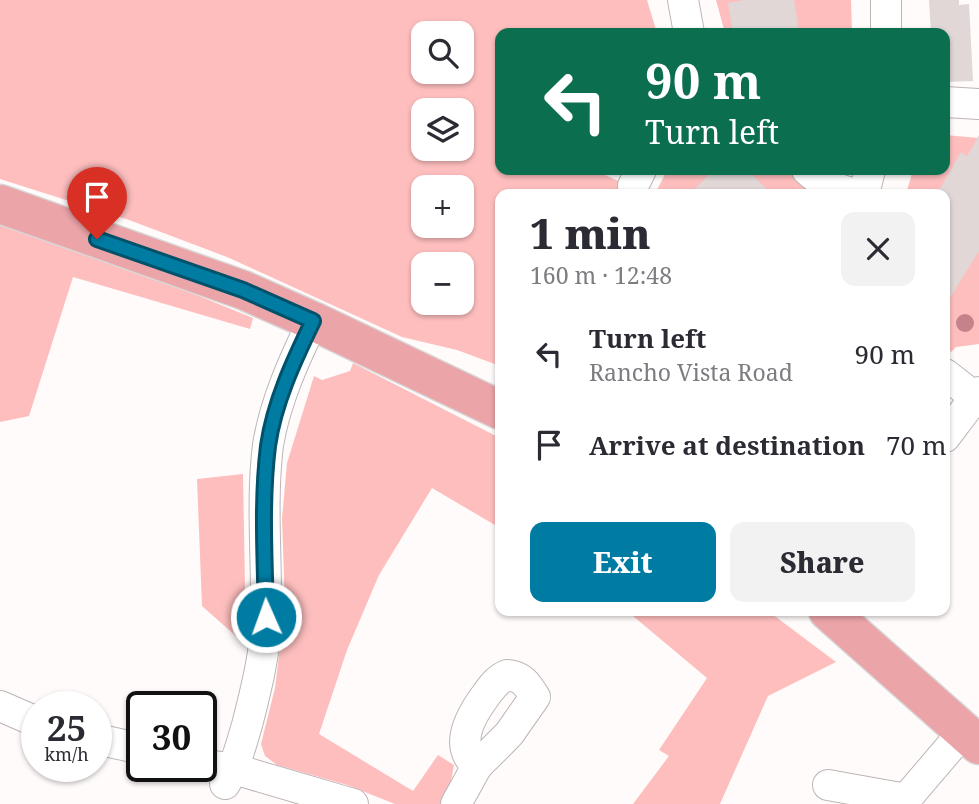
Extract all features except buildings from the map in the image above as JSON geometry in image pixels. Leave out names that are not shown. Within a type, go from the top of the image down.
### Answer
[{"type":"main road","points":[[0,204],[243,290],[495,408]]},
{"type":"main road","points":[[834,616],[972,738]]},
{"type":"street","points":[[683,0],[688,28]]},
{"type":"street","points":[[886,0],[886,28]]},
{"type":"street","points":[[950,102],[979,104]]},
{"type":"street","points":[[813,175],[839,189]]},
{"type":"street","points":[[230,776],[256,691],[266,617],[264,534],[268,445],[297,353],[313,321]]},
{"type":"street","points":[[950,377],[977,394],[950,430]]},
{"type":"street","points":[[0,706],[21,715]]},
{"type":"street","points":[[828,785],[906,799],[972,738]]},
{"type":"street","points":[[456,804],[477,766]]},
{"type":"street","points":[[217,771],[230,776],[353,804]]},
{"type":"shaded area","points":[[0,0],[647,0],[655,28],[495,28],[495,175],[605,175],[637,189],[495,189],[495,364],[457,350],[402,337],[227,257],[129,220],[0,179]]},
{"type":"shaded area","points":[[716,0],[851,0],[852,28],[724,28]]},
{"type":"shaded area","points":[[950,135],[979,138],[979,344],[956,347],[950,351],[950,189],[907,189],[912,175],[950,175]]},
{"type":"shaded area","points":[[664,175],[792,175],[809,189],[658,189]]},
{"type":"shaded area","points":[[0,225],[189,292],[253,318],[250,329],[73,277],[29,416],[0,422]]},
{"type":"shaded area","points":[[353,363],[495,435],[495,525],[432,488],[379,575],[347,650],[319,734],[413,791],[438,755],[454,765],[449,792],[441,804],[395,804],[347,785],[277,765],[265,756],[261,744],[275,688],[285,606],[282,519],[287,463],[314,376],[322,380],[350,371]]},
{"type":"shaded area","points":[[243,474],[246,645],[202,606],[197,479]]},
{"type":"shaded area","points":[[633,616],[775,616],[836,662],[768,696],[720,804],[633,804],[669,756],[659,750],[707,678]]},
{"type":"route","points":[[97,239],[243,290],[313,321],[297,353],[268,445],[264,534],[266,617]]}]
